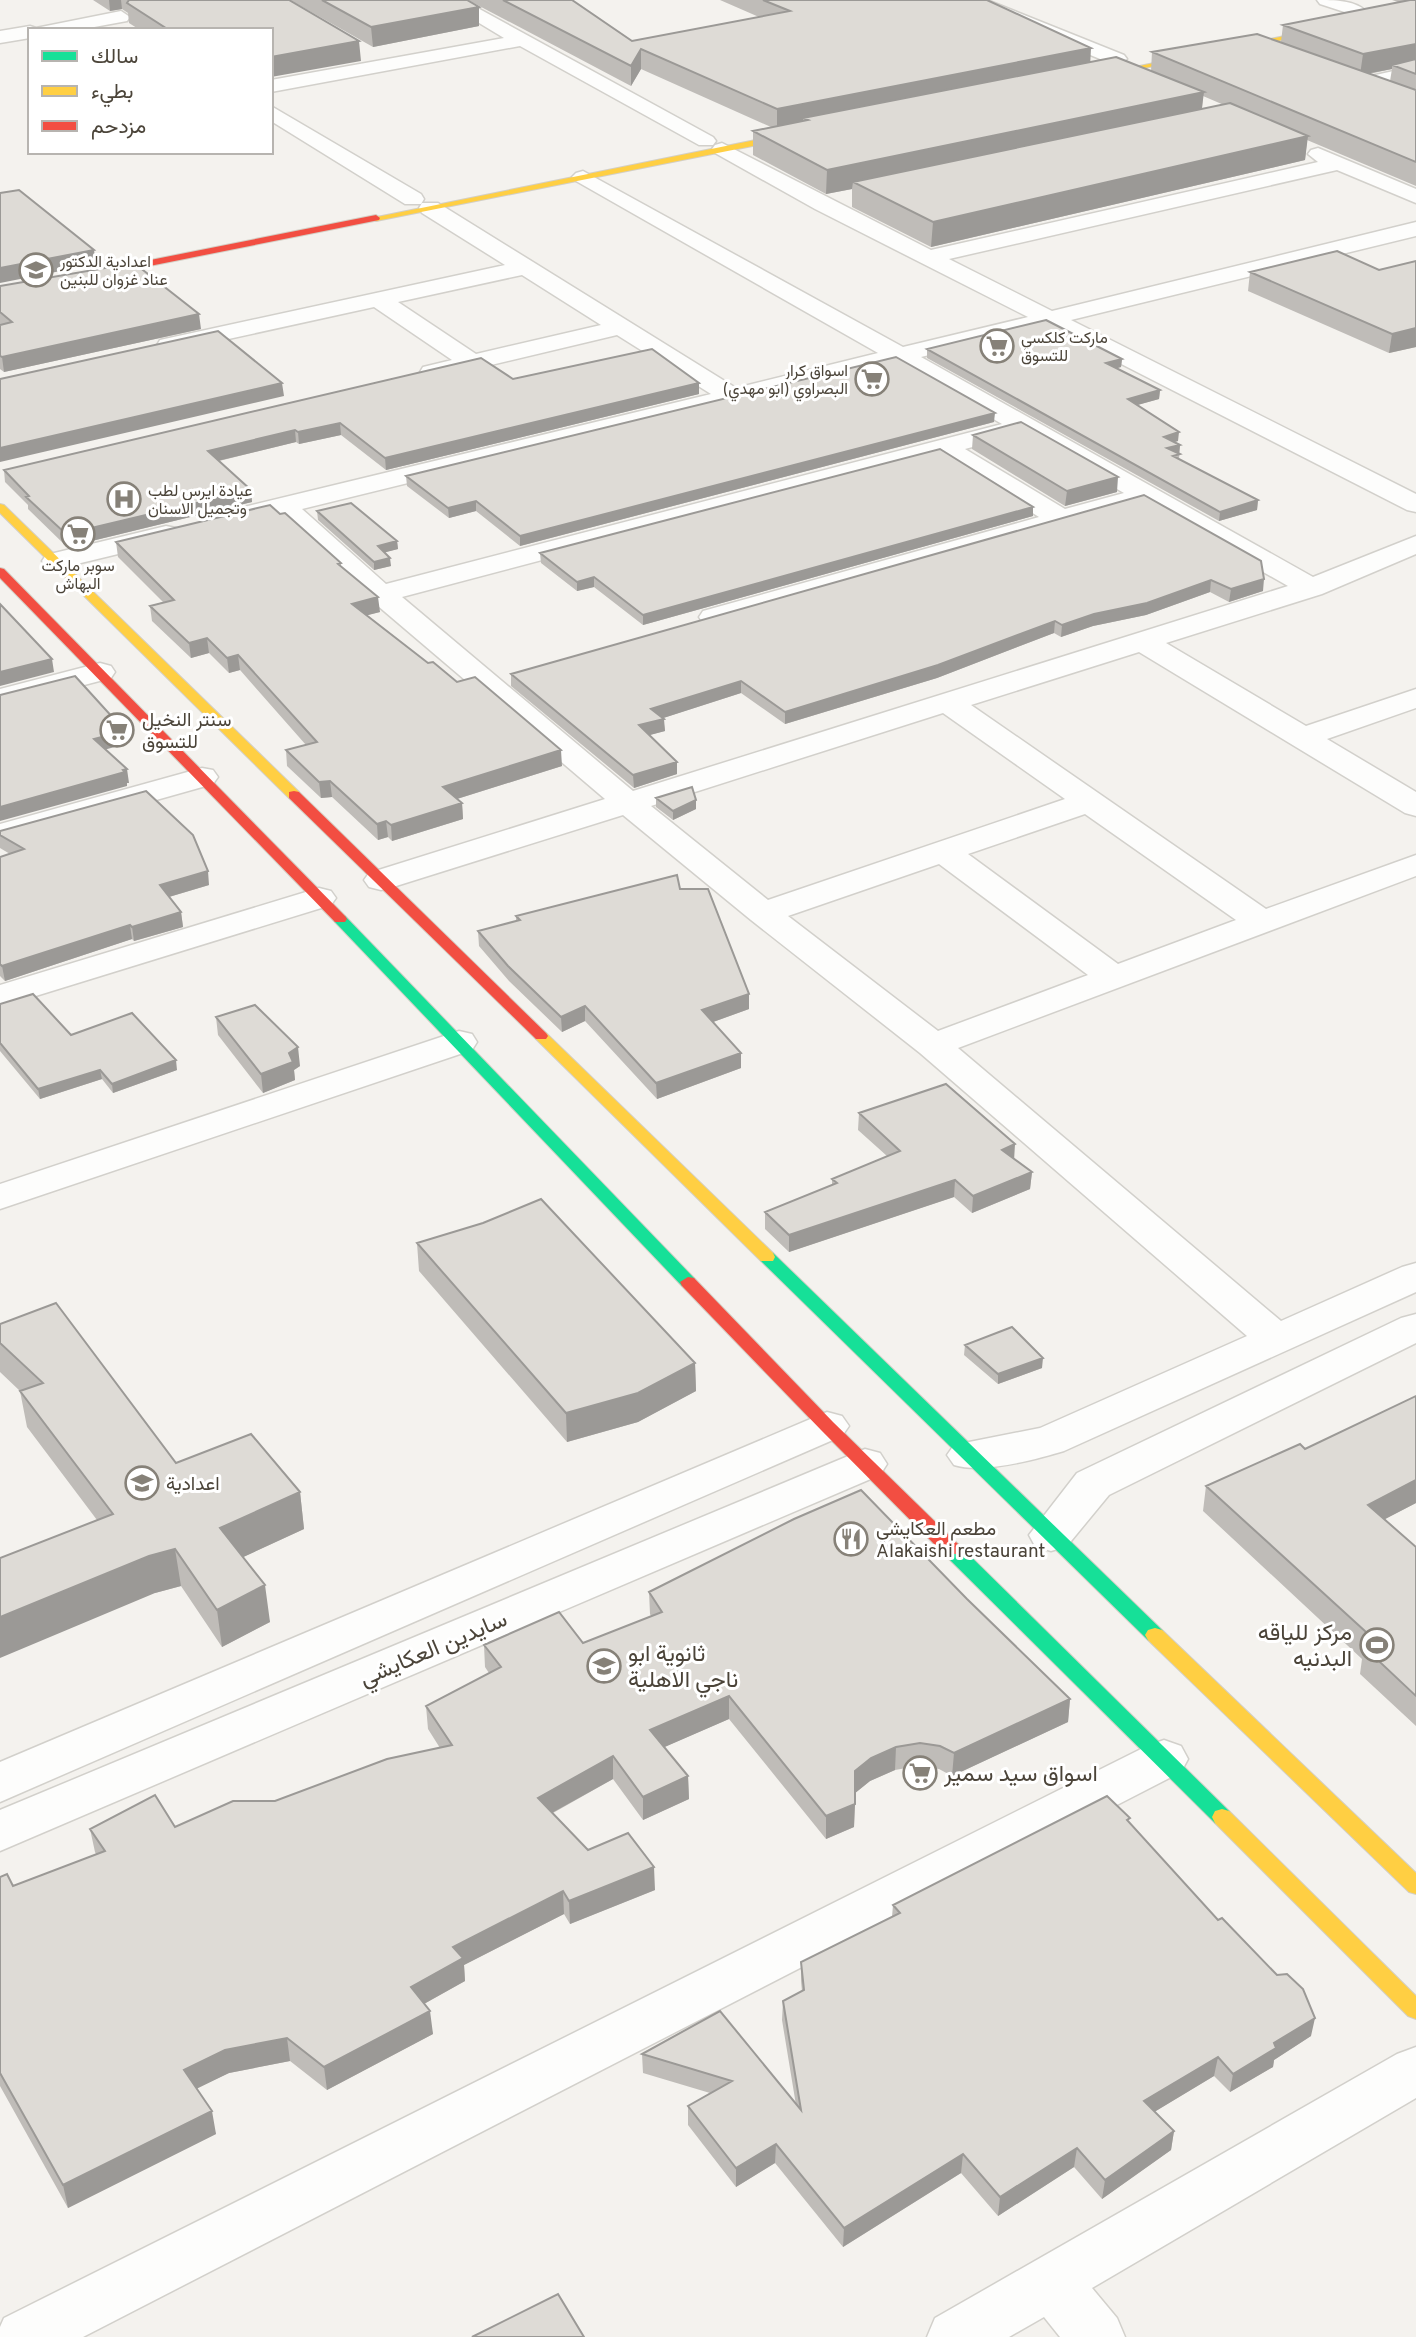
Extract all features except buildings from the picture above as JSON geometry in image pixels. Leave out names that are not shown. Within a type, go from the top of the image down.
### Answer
[{"type":"street","points":[[93,0],[137,28]]},
{"type":"street","points":[[971,0],[1120,65],[1158,86]]},
{"type":"street","points":[[1326,0],[1357,11]]},
{"type":"street","points":[[1120,65],[1174,48],[1411,0]]},
{"type":"street","points":[[456,3],[495,2]]},
{"type":"street","points":[[456,3],[823,204],[1416,504]]},
{"type":"street","points":[[1073,74],[1193,55],[1416,10]]},
{"type":"street","points":[[56,28],[121,17]]},
{"type":"street","points":[[0,37],[28,32]]},
{"type":"street","points":[[273,86],[522,40]]},
{"type":"street","points":[[1212,40],[1216,46],[1228,48]]},
{"type":"street","points":[[1251,44],[1287,57]]},
{"type":"street","points":[[1174,48],[1191,50],[1193,55]]},
{"type":"street","points":[[363,52],[386,65]]},
{"type":"street","points":[[1393,97],[1354,82],[1416,72]]},
{"type":"street","points":[[273,113],[732,396]]},
{"type":"street","points":[[0,293],[193,248],[816,125]]},
{"type":"street","points":[[421,204],[583,177],[714,145]]},
{"type":"street","points":[[1303,148],[1416,197]]},
{"type":"street","points":[[929,257],[1340,163]]},
{"type":"street","points":[[583,177],[1312,588]]},
{"type":"street","points":[[823,204],[850,198]]},
{"type":"street","points":[[56,561],[1416,229]]},
{"type":"street","points":[[0,282],[130,261]]},
{"type":"street","points":[[148,350],[526,267]]},
{"type":"street","points":[[376,298],[472,362]]},
{"type":"street","points":[[405,378],[621,327]]},
{"type":"street","points":[[381,594],[1024,425]]},
{"type":"street","points":[[943,446],[1060,518]]},
{"type":"street","points":[[686,624],[1149,494]]},
{"type":"street","points":[[283,506],[381,594],[499,678],[627,803],[933,1045],[1276,1339]]},
{"type":"street","points":[[0,507],[1051,1535],[1416,1886]]},
{"type":"street","points":[[381,880],[1312,588],[1416,544]]},
{"type":"street","points":[[0,571],[459,1042],[827,1426],[1416,2010]]},
{"type":"street","points":[[1142,641],[1416,806]]},
{"type":"street","points":[[0,698],[100,672]]},
{"type":"street","points":[[1305,737],[1416,698]]},
{"type":"street","points":[[947,702],[1261,921]]},
{"type":"street","points":[[0,834],[202,777]]},
{"type":"street","points":[[763,913],[1091,801]]},
{"type":"street","points":[[943,851],[1114,977]]},
{"type":"street","points":[[933,1045],[1416,865]]},
{"type":"street","points":[[0,996],[319,898]]},
{"type":"street","points":[[396,925],[406,920],[413,911]]},
{"type":"street","points":[[349,929],[376,930]]},
{"type":"street","points":[[429,954],[454,951]]},
{"type":"street","points":[[398,980],[409,962]]},
{"type":"street","points":[[0,1197],[459,1042]]},
{"type":"street","points":[[969,1455],[1049,1441],[1416,1276]]},
{"type":"street","points":[[1051,1535],[1093,1484],[1416,1327]]},
{"type":"street","points":[[0,1783],[827,1426]]},
{"type":"street","points":[[1049,1441],[1093,1484]]},
{"type":"street","name":"سايدين العكايشي","points":[[0,1831],[865,1464]]},
{"type":"street","points":[[25,2337],[1164,1759]]},
{"type":"street","points":[[956,2337],[1416,2070]]},
{"type":"street","points":[[1051,2282],[1096,2337]]},
{"type":"traffic: fast","points":[[340,919],[688,1282]]},
{"type":"traffic: fast","points":[[767,1257],[1155,1635]]},
{"type":"traffic: fast","points":[[951,1549],[1222,1817]]},
{"type":"traffic: slow","points":[[1090,77],[1416,11]]},
{"type":"traffic: slow","points":[[376,218],[805,133]]},
{"type":"traffic: slow","points":[[0,507],[294,795]]},
{"type":"traffic: slow","points":[[541,1036],[767,1257]]},
{"type":"traffic: slow","points":[[1155,1635],[1416,1886]]},
{"type":"traffic: slow","points":[[1222,1817],[1416,2010]]},
{"type":"traffic: jam","points":[[0,293],[376,218]]},
{"type":"traffic: jam","points":[[0,571],[340,919]]},
{"type":"traffic: jam","points":[[294,795],[541,1036]]},
{"type":"traffic: jam","points":[[688,1282],[951,1549]]},
{"type":"place","name":"اعدادية الدكتور عناد غزوان للبنين","points":[[36,270]]},
{"type":"place","name":"ماركت كلكسي للتسوق","points":[[997,346]]},
{"type":"place","name":"اسواق كرار البصراوي (ابو مهدي)","points":[[872,379]]},
{"type":"place","name":"عيادة ايرس لطب وتجميل الاسنان","points":[[124,499]]},
{"type":"place","name":"سوبر ماركت البهاش","points":[[78,534]]},
{"type":"place","name":"سنتر النخيل للتسوق","points":[[117,730]]},
{"type":"place","name":"اعدادية","points":[[142,1483]]},
{"type":"place","name":"مطعم العكايشي Alakaishi restaurant","points":[[851,1539]]},
{"type":"place","name":"مركز للياقه البدنيه","points":[[1377,1645]]},
{"type":"place","name":"ثانوية ابو ناجي الاهلية","points":[[604,1666]]},
{"type":"place","name":"اسواق سيد سمير","points":[[920,1773]]}]
